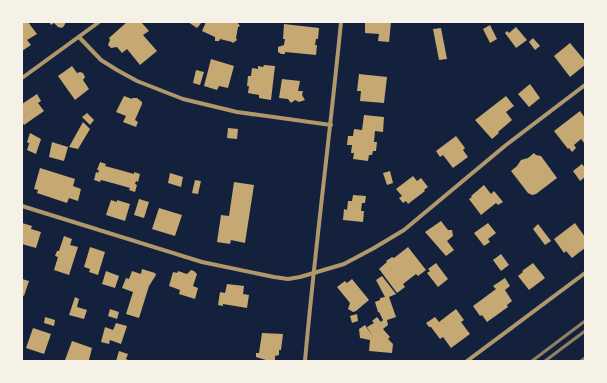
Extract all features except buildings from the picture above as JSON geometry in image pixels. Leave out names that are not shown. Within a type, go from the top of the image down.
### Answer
[{"type":"street","points":[[22,78],[99,22]]},
{"type":"street","points":[[306,361],[313,273],[331,125],[341,22]]},
{"type":"street","points":[[79,37],[101,60],[117,70],[138,81],[183,99],[236,112],[331,125]]},
{"type":"street","points":[[22,206],[202,262],[233,270],[274,278],[288,279],[300,277],[344,264],[404,230],[506,145],[585,85]]},
{"type":"street","points":[[467,361],[585,273]]},
{"type":"railway","points":[[532,361],[585,321]]},
{"type":"railway","points":[[545,361],[585,331]]},
{"type":"railway","points":[[581,361],[585,358]]}]
